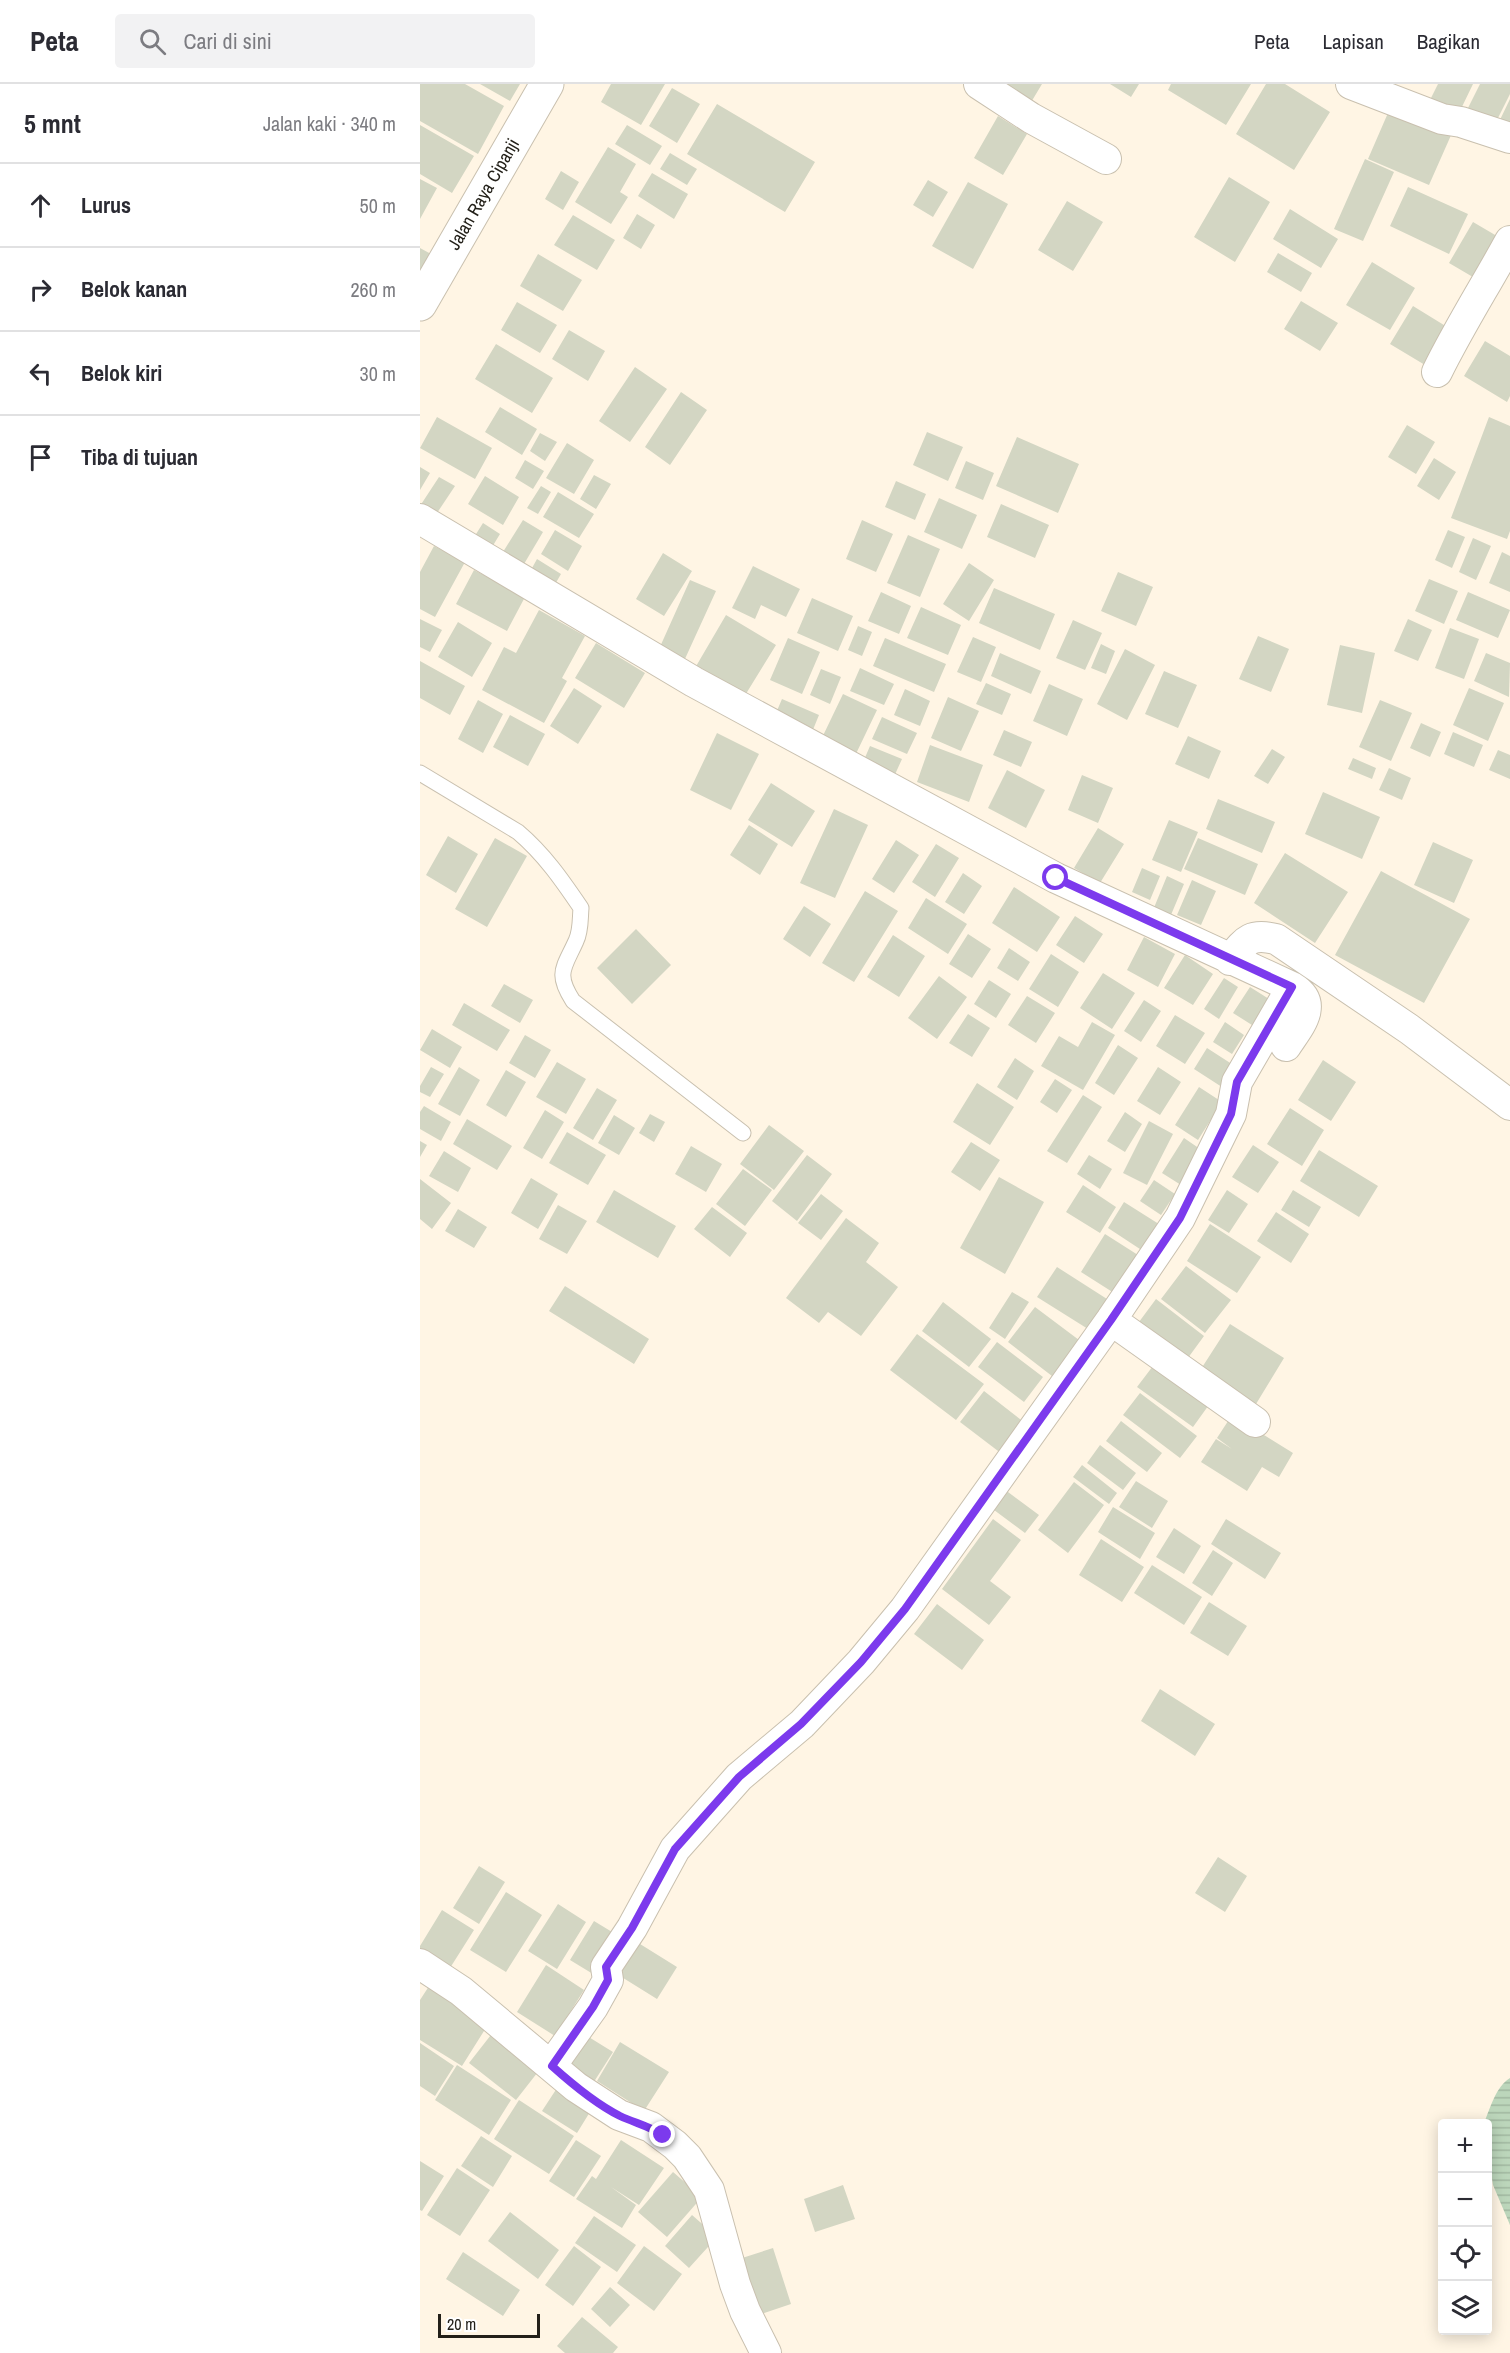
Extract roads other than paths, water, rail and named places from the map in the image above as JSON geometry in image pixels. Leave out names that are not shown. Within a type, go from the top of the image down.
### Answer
[{"type":"main road","name":"Jalan Raya Cipanji","points":[[420,304],[547,84]]},
{"type":"street","points":[[979,84],[1031,118],[1106,159]]},
{"type":"street","points":[[1351,84],[1442,119],[1461,122],[1510,138]]},
{"type":"street","points":[[1437,372],[1510,241]]},
{"type":"street","points":[[420,519],[715,693],[1056,878],[1292,987],[1300,992],[1305,1000],[1306,1010],[1304,1019],[1286,1046]]},
{"type":"street","points":[[1230,960],[1251,938],[1261,936],[1276,939],[1409,1029],[1510,1105]]},
{"type":"street","points":[[552,2066],[593,2007],[608,1980],[606,1967],[632,1928],[675,1849],[739,1777],[801,1724],[876,1645],[905,1609],[1111,1320],[1180,1218],[1231,1114],[1237,1082],[1292,987]]},
{"type":"street","points":[[1111,1320],[1255,1422]]},
{"type":"street","points":[[420,1964],[461,1990],[576,2087],[619,2115],[651,2127],[687,2157],[709,2190],[745,2311],[766,2353]]},
{"type":"lane","points":[[420,773],[518,832],[555,869],[581,908],[577,939],[562,968],[565,989],[573,1001],[743,1133]]}]
